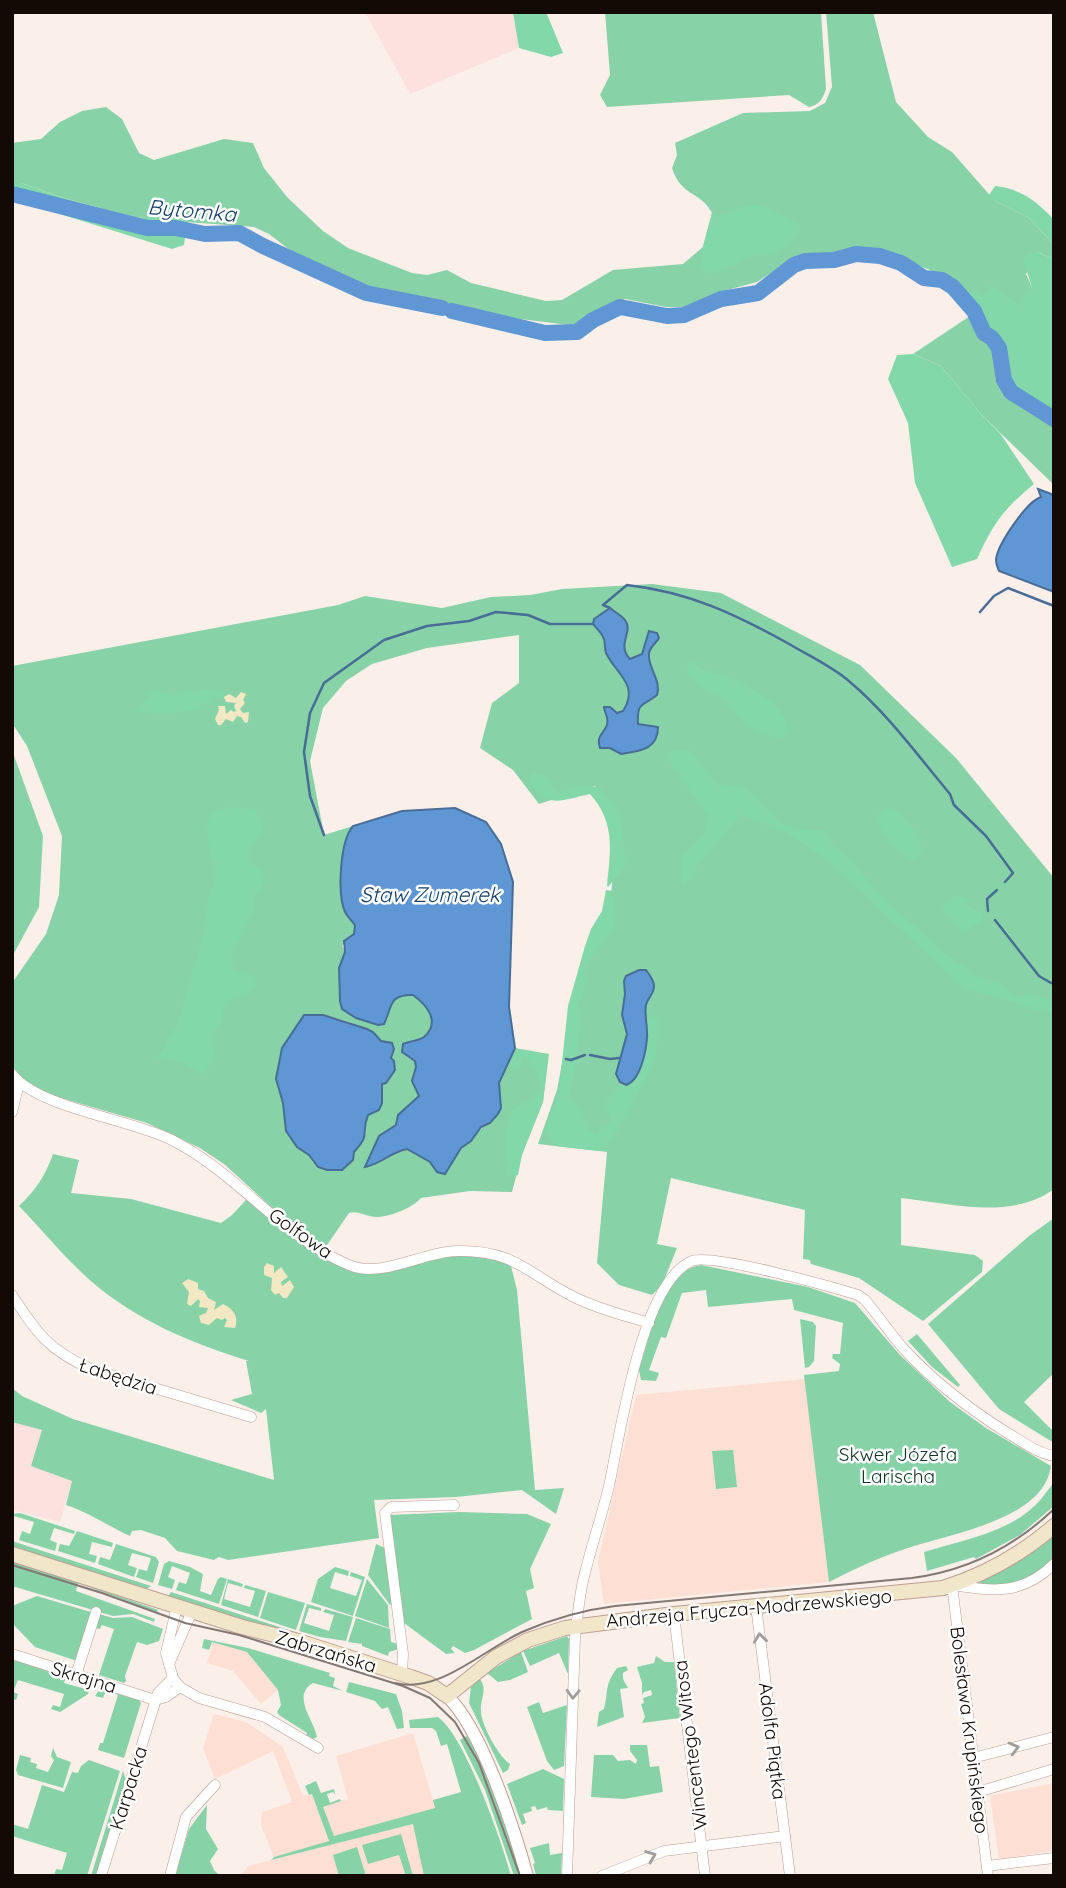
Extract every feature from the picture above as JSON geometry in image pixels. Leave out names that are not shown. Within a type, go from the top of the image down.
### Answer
[{"type":"main road","name":"Andrzeja Frycza-Modrzewskiego","points":[[447,1696],[478,1669],[505,1652],[545,1634],[576,1626],[674,1614],[904,1593],[952,1585],[1010,1558],[1054,1526]]},
{"type":"main road","name":"Zabrzańska","points":[[12,1554],[402,1674],[428,1683],[447,1696]]},
{"type":"street","name":"Golfowa","points":[[12,1074],[19,1083],[39,1096],[170,1139],[217,1168],[308,1242],[351,1266],[388,1268],[421,1256],[457,1251],[490,1253],[509,1258],[570,1295],[597,1307],[649,1323]]},
{"type":"street","points":[[12,1112],[19,1083]]},
{"type":"street","points":[[567,1876],[576,1626],[584,1575],[608,1489],[629,1383],[649,1323],[664,1289],[676,1271],[694,1260],[711,1260],[788,1276],[866,1300],[900,1345],[950,1393],[1014,1437],[1040,1452],[1054,1456]]},
{"type":"street","name":"Łabędzia","points":[[12,1295],[37,1333],[72,1360],[91,1369],[251,1417]]},
{"type":"street","points":[[402,1674],[403,1654],[385,1513],[391,1507],[454,1505]]},
{"type":"street","points":[[952,1585],[999,1591],[1012,1589],[1031,1582],[1054,1565]]},
{"type":"street","name":"Bolesława Krupińskiego","points":[[952,1585],[988,1871]]},
{"type":"street","points":[[177,1606],[166,1653],[177,1683],[200,1698],[265,1717],[318,1748]]},
{"type":"street","name":"Adolfa Piątka","points":[[756,1606],[790,1876]]},
{"type":"street","points":[[169,1664],[192,1611]]},
{"type":"street","points":[[76,1675],[96,1612]]},
{"type":"street","name":"Wincentego Witosa","points":[[674,1614],[705,1876]]},
{"type":"street","name":"Skrajna","points":[[12,1654],[155,1700]]},
{"type":"street","points":[[155,1700],[166,1697],[177,1683]]},
{"type":"street","name":"Zabrzańska","points":[[447,1696],[467,1721],[481,1750],[506,1812],[527,1876]]},
{"type":"street","name":"Karpacka","points":[[101,1876],[155,1700]]},
{"type":"street","points":[[973,1758],[1054,1737]]},
{"type":"street","points":[[978,1792],[1054,1769]]},
{"type":"street","points":[[170,1876],[186,1817],[215,1785]]},
{"type":"street","points":[[602,1876],[658,1852],[785,1836]]},
{"type":"street","points":[[988,1871],[1054,1858]]},
{"type":"shaded area","points":[[365,12],[513,12],[519,48],[410,94]]},
{"type":"shaded area","points":[[805,1379],[829,1582],[604,1604],[598,1562],[636,1395]]},
{"type":"shaded area","points":[[12,1422],[42,1430],[72,1481],[60,1522],[12,1510]]},
{"type":"shaded area","points":[[213,1642],[247,1652],[278,1690],[261,1704],[233,1671],[207,1663]]},
{"type":"shaded area","points":[[214,1714],[246,1722],[283,1747],[303,1796],[312,1794],[329,1842],[274,1857],[261,1825],[262,1812],[292,1802],[273,1751],[215,1779],[203,1748]]},
{"type":"shaded area","points":[[413,1733],[435,1808],[334,1837],[322,1806],[348,1799],[336,1756]]},
{"type":"shaded area","points":[[1054,1783],[1054,1851],[999,1859],[990,1796]]},
{"type":"shaded area","points":[[414,1824],[424,1876],[241,1876],[248,1866]]},
{"type":"green space","points":[[513,12],[546,12],[563,53],[551,57],[519,48]]},
{"type":"green space","points":[[605,12],[821,12],[825,92],[818,103],[809,107],[789,95],[607,107],[600,95],[610,75]]},
{"type":"green space","points":[[826,12],[873,12],[896,102],[928,137],[952,152],[995,201],[1029,218],[1054,245],[1054,259],[1037,252],[1026,274],[1032,287],[1020,307],[982,298],[974,291],[967,296],[956,285],[928,269],[862,248],[839,253],[799,255],[757,282],[716,293],[687,307],[666,307],[625,299],[592,313],[577,326],[504,317],[367,288],[291,251],[269,234],[254,227],[187,222],[165,215],[136,218],[21,183],[12,183],[12,143],[41,139],[60,122],[82,111],[106,107],[122,119],[139,153],[154,160],[224,139],[253,143],[264,168],[287,197],[323,231],[348,248],[412,273],[427,275],[447,270],[471,283],[546,301],[562,300],[613,270],[683,264],[703,247],[712,213],[702,201],[680,184],[676,177],[672,168],[677,155],[675,143],[743,113],[810,111],[825,103],[832,87]]},
{"type":"green space","points":[[12,183],[21,183],[136,218],[165,215],[187,222],[184,245],[172,249],[12,199]]},
{"type":"green space","points":[[995,186],[1020,193],[1048,213],[1054,220],[1054,245],[1029,218],[995,201],[989,195]]},
{"type":"green space","points":[[750,205],[763,206],[800,224],[797,235],[789,245],[777,252],[756,255],[724,269],[704,273],[700,268],[712,213],[718,217]]},
{"type":"green space","points":[[1037,252],[1054,259],[1054,416],[1013,390],[1006,379],[1002,346],[984,330],[981,318],[967,296],[974,290],[982,297],[991,285],[1020,306],[1023,296],[1032,287],[1023,260],[1029,254]]},
{"type":"green space","points":[[970,316],[996,349],[999,375],[1009,394],[1054,423],[1054,485],[981,414],[941,366],[913,354]]},
{"type":"green space","points":[[913,354],[941,366],[1000,433],[1034,484],[1000,517],[977,559],[952,567],[915,483],[908,423],[888,379],[897,355]]},
{"type":"green space","points":[[652,584],[721,593],[860,665],[956,758],[1054,878],[1054,1189],[1037,1199],[999,1207],[959,1206],[901,1198],[901,1245],[975,1255],[983,1261],[982,1272],[923,1321],[859,1278],[811,1264],[810,1260],[803,1259],[805,1210],[671,1178],[657,1244],[677,1248],[662,1285],[652,1295],[619,1285],[597,1263],[607,1152],[538,1144],[557,1090],[572,1010],[587,955],[607,927],[617,842],[612,811],[595,786],[539,804],[513,770],[480,748],[492,703],[519,683],[519,635],[427,648],[372,664],[346,681],[323,708],[310,761],[324,835],[353,826],[345,843],[341,892],[345,911],[355,925],[354,933],[342,946],[345,952],[339,968],[340,1001],[356,1018],[378,1025],[387,1020],[389,1009],[397,998],[413,995],[427,1008],[432,1023],[426,1035],[407,1042],[407,1057],[415,1061],[412,1081],[419,1096],[398,1115],[397,1125],[379,1136],[366,1163],[407,1149],[430,1162],[437,1173],[447,1171],[452,1159],[501,1108],[499,1083],[515,1048],[549,1054],[543,1102],[522,1155],[512,1192],[470,1191],[421,1198],[407,1208],[383,1216],[349,1213],[325,1248],[298,1231],[224,1164],[200,1148],[147,1123],[40,1092],[23,1080],[12,1067],[12,983],[46,934],[59,895],[62,836],[27,746],[12,723],[12,666],[338,605],[365,596],[442,608],[491,597],[530,595],[562,589]],"holes":[[[313,1014],[357,1025],[378,1037],[391,1053],[395,1070],[386,1083],[382,1084],[382,1103],[379,1110],[368,1115],[362,1143],[345,1156],[318,1167],[292,1124],[276,1079]]]},
{"type":"green space","points":[[692,661],[701,669],[730,678],[764,697],[782,714],[788,733],[779,738],[755,731],[718,696],[702,689],[687,672],[688,664]]},
{"type":"green space","points":[[151,689],[173,696],[187,690],[193,693],[201,689],[227,692],[221,700],[213,695],[209,705],[201,702],[200,708],[196,709],[163,713],[139,712]]},
{"type":"green space","points":[[12,750],[43,836],[39,907],[12,957]]},
{"type":"green space","points":[[672,750],[691,751],[716,784],[746,788],[780,823],[796,829],[825,831],[834,847],[846,855],[879,894],[945,954],[977,976],[1003,985],[1016,997],[1033,994],[1053,1002],[1054,1014],[963,988],[829,861],[787,833],[740,815],[697,866],[691,879],[681,886],[682,856],[704,836],[708,816],[666,756]]},
{"type":"green space","points":[[533,773],[543,774],[558,793],[580,786],[599,787],[620,812],[626,865],[608,887],[609,837],[604,815],[598,804],[590,794],[556,801],[543,797],[529,784]]},
{"type":"green space","points":[[231,807],[254,809],[262,825],[252,846],[249,861],[264,874],[262,885],[254,897],[254,910],[231,957],[234,969],[255,977],[256,986],[250,992],[229,999],[226,1003],[223,1021],[212,1037],[214,1058],[204,1074],[183,1063],[156,1057],[162,1053],[166,1041],[177,1026],[204,933],[205,913],[213,885],[215,865],[211,859],[206,825],[213,811]]},
{"type":"green space","points":[[887,808],[899,813],[919,839],[922,852],[911,861],[895,848],[878,823],[877,817]]},
{"type":"green space","points":[[606,890],[612,891],[616,917],[611,932],[587,966],[578,1006],[579,1047],[570,1095],[578,1108],[585,1113],[582,1119],[589,1123],[588,1129],[595,1135],[611,1121],[606,1105],[607,1097],[614,1095],[617,1086],[626,1085],[648,1039],[646,1021],[653,1015],[658,1019],[656,1059],[617,1131],[600,1151],[556,1146],[544,1131],[559,1091],[568,1006],[591,929],[602,911]]},
{"type":"green space","points":[[955,896],[968,899],[967,904],[981,913],[982,920],[965,932],[962,932],[943,910],[943,905]]},
{"type":"green space","points":[[517,1049],[548,1055],[543,1102],[522,1154],[518,1175],[507,1176],[509,1118],[516,1107],[537,1096],[540,1091],[537,1074],[527,1058],[523,1058],[520,1067],[516,1069],[508,1064]]},
{"type":"green space","points":[[53,1154],[79,1160],[71,1193],[131,1199],[221,1223],[247,1199],[307,1248],[342,1266],[361,1271],[386,1273],[437,1257],[458,1255],[510,1262],[517,1290],[535,1490],[564,1488],[556,1514],[522,1490],[456,1497],[374,1500],[379,1538],[228,1560],[219,1557],[214,1560],[177,1551],[165,1538],[141,1530],[132,1531],[130,1536],[66,1505],[72,1481],[31,1466],[42,1430],[12,1422],[12,1388],[22,1396],[73,1419],[274,1480],[266,1409],[261,1413],[231,1400],[252,1394],[246,1361],[249,1361],[173,1333],[120,1303],[81,1272],[19,1206],[39,1182]]},
{"type":"green space","points":[[1054,1218],[1054,1373],[1024,1402],[1054,1432],[1054,1443],[999,1409],[928,1324],[1029,1236]]},
{"type":"green space","name":"Skwer Józefa Larischa","points":[[701,1265],[808,1287],[855,1303],[900,1355],[950,1402],[986,1428],[1051,1466],[1045,1484],[1031,1500],[992,1522],[867,1563],[829,1582],[804,1375],[839,1371],[840,1364],[832,1358],[833,1354],[840,1354],[843,1323],[794,1310],[792,1299],[708,1307],[706,1290],[682,1293],[666,1338],[661,1337],[649,1370],[659,1373],[656,1381],[641,1380],[639,1370],[653,1324],[667,1292],[676,1279]]},
{"type":"green space","points":[[800,1319],[813,1322],[816,1326],[814,1361],[805,1368]]},
{"type":"green space","points":[[917,1334],[960,1385],[958,1387],[932,1367],[908,1341]]},
{"type":"green space","points":[[733,1450],[737,1487],[716,1489],[712,1451]]},
{"type":"green space","points":[[1054,1482],[1054,1506],[1020,1535],[976,1559],[974,1557],[927,1571],[924,1552],[1009,1524],[1035,1505]]},
{"type":"green space","points":[[459,1512],[527,1514],[551,1524],[530,1569],[534,1588],[526,1591],[532,1619],[474,1650],[465,1653],[453,1646],[451,1649],[455,1653],[446,1654],[404,1623],[389,1515]]},
{"type":"green space","points":[[20,1513],[75,1531],[74,1534],[54,1528],[50,1540],[57,1543],[55,1551],[19,1540],[22,1531],[30,1534],[34,1522],[14,1516],[12,1521],[12,1514]]},
{"type":"green space","points":[[77,1531],[113,1543],[112,1547],[92,1542],[89,1554],[97,1556],[95,1563],[58,1551],[60,1544],[69,1546]]},
{"type":"green space","points":[[1054,1532],[1054,1556],[1047,1566],[1022,1581],[1003,1586],[978,1584]]},
{"type":"green space","points":[[12,1541],[151,1586],[145,1590],[12,1548]]},
{"type":"green space","points":[[116,1544],[156,1557],[159,1562],[153,1583],[136,1577],[139,1569],[147,1571],[151,1558],[132,1553],[128,1565],[137,1568],[134,1577],[98,1564],[100,1557],[110,1560]]},
{"type":"green space","points":[[376,1544],[385,1548],[390,1605],[368,1575]]},
{"type":"green space","points":[[12,1559],[158,1610],[157,1612],[78,1583],[76,1591],[155,1619],[154,1622],[133,1614],[113,1616],[12,1586]]},
{"type":"green space","points":[[169,1561],[203,1574],[200,1591],[211,1595],[218,1579],[227,1579],[219,1604],[176,1590],[179,1582],[186,1584],[190,1573],[172,1566],[168,1577],[175,1580],[172,1589],[158,1585],[164,1564]]},
{"type":"green space","points":[[335,1567],[349,1571],[348,1576],[335,1572],[330,1588],[356,1596],[362,1580],[350,1576],[351,1572],[365,1577],[353,1616],[311,1602],[318,1579]]},
{"type":"green space","points":[[228,1579],[243,1584],[242,1587],[228,1583],[224,1599],[250,1607],[255,1591],[244,1588],[245,1585],[266,1591],[258,1617],[221,1605]]},
{"type":"green space","points":[[367,1579],[388,1605],[389,1628],[355,1616]]},
{"type":"green space","points":[[171,1592],[295,1632],[295,1633],[168,1597]]},
{"type":"green space","points":[[268,1592],[305,1603],[296,1630],[260,1618]]},
{"type":"green space","points":[[37,1596],[94,1613],[77,1661],[35,1647],[12,1623],[12,1606]]},
{"type":"green space","points":[[307,1604],[321,1608],[321,1611],[309,1608],[304,1623],[329,1631],[334,1615],[323,1612],[325,1609],[353,1617],[346,1641],[299,1631]]},
{"type":"green space","points":[[99,1614],[113,1618],[132,1617],[163,1629],[159,1641],[147,1645],[137,1642],[124,1683],[99,1675],[114,1629],[102,1625],[100,1629],[95,1628]]},
{"type":"green space","points":[[356,1618],[390,1629],[391,1642],[398,1644],[399,1649],[389,1652],[388,1656],[362,1644],[348,1642]]},
{"type":"green space","points":[[567,1636],[568,1674],[559,1653],[530,1666],[523,1651]]},
{"type":"green space","points":[[204,1639],[248,1648],[330,1673],[329,1676],[335,1678],[333,1686],[343,1691],[313,1683],[304,1695],[317,1737],[313,1739],[306,1735],[307,1733],[279,1715],[277,1712],[281,1705],[278,1690],[247,1652],[212,1642],[209,1650],[202,1648]]},
{"type":"green space","points":[[521,1652],[528,1672],[498,1682],[487,1673]]},
{"type":"green space","points":[[656,1656],[665,1662],[674,1662],[680,1718],[642,1723],[645,1717],[641,1704],[644,1703],[643,1698],[652,1695],[651,1690],[642,1695],[642,1683],[637,1667],[654,1663]]},
{"type":"green space","points":[[14,1660],[66,1676],[64,1683],[89,1690],[88,1694],[60,1712],[51,1709],[53,1705],[60,1707],[64,1694],[18,1680],[13,1692],[18,1694],[16,1700],[12,1699]]},
{"type":"green space","points":[[626,1666],[628,1670],[623,1673],[623,1677],[628,1688],[620,1689],[624,1717],[597,1727],[610,1679],[617,1668]]},
{"type":"green space","points":[[480,1679],[484,1691],[481,1711],[484,1724],[496,1748],[510,1764],[508,1770],[503,1773],[469,1703],[471,1687]]},
{"type":"green space","points":[[349,1682],[396,1694],[404,1728],[397,1729],[388,1707],[382,1709],[375,1701],[346,1692]]},
{"type":"green space","points":[[100,1689],[139,1700],[141,1703],[124,1758],[98,1750],[100,1743],[103,1743],[118,1695],[106,1691],[103,1698],[95,1696]]},
{"type":"green space","points":[[539,1702],[543,1713],[567,1705],[564,1766],[554,1770],[547,1761],[527,1707]]},
{"type":"green space","points":[[438,1717],[449,1728],[471,1767],[500,1839],[511,1876],[424,1876],[413,1824],[271,1860],[329,1841],[312,1794],[309,1795],[305,1786],[316,1781],[321,1793],[334,1789],[335,1795],[333,1792],[327,1794],[330,1803],[340,1799],[341,1801],[323,1807],[334,1836],[435,1808],[433,1800],[461,1792],[447,1744],[441,1746],[436,1731],[432,1728],[410,1728],[409,1720]]},
{"type":"green space","points":[[460,1722],[488,1777],[522,1876],[514,1876],[485,1790],[460,1740],[467,1736]]},
{"type":"green space","points":[[630,1745],[647,1745],[650,1767],[659,1766],[663,1792],[624,1799],[591,1797],[594,1755],[613,1755],[618,1761],[630,1760],[636,1764],[637,1760],[630,1751]]},
{"type":"green space","points":[[53,1748],[57,1757],[71,1762],[63,1788],[18,1775],[16,1770],[20,1755],[31,1758],[30,1762],[37,1764],[36,1768],[48,1772],[54,1760],[51,1756]]},
{"type":"green space","points":[[89,1760],[120,1771],[87,1876],[54,1876],[56,1869],[62,1870],[67,1853],[12,1836],[12,1824],[28,1829],[42,1785],[64,1792],[72,1772],[78,1773],[81,1766]]},
{"type":"green space","points":[[543,1769],[564,1779],[563,1811],[548,1810],[547,1807],[537,1810],[535,1806],[531,1807],[532,1811],[523,1814],[526,1823],[522,1825],[507,1784]]},
{"type":"green space","points":[[123,1771],[126,1780],[97,1876],[91,1876]]},
{"type":"green space","points":[[207,1805],[206,1829],[218,1849],[210,1861],[220,1876],[175,1876],[189,1829]]},
{"type":"green space","points":[[401,1834],[413,1876],[406,1876],[399,1855],[368,1864],[362,1845]]},
{"type":"green space","points":[[549,1843],[550,1855],[562,1853],[561,1876],[536,1876],[530,1848]]},
{"type":"green space","points":[[357,1847],[366,1876],[339,1876],[333,1855]]},
{"type":"sand","points":[[241,692],[246,694],[243,700],[245,703],[240,709],[243,713],[249,712],[248,722],[245,723],[237,716],[233,722],[226,719],[218,725],[215,719],[218,706],[225,706],[226,714],[231,710],[236,711],[236,703],[226,702],[224,697],[229,694],[236,698]]},
{"type":"sand","points":[[267,1263],[274,1266],[274,1273],[281,1267],[288,1277],[281,1282],[282,1286],[290,1280],[294,1287],[287,1298],[283,1298],[279,1293],[275,1295],[271,1290],[272,1278],[264,1275]]},
{"type":"sand","points":[[188,1279],[198,1283],[198,1289],[216,1302],[214,1310],[223,1304],[233,1311],[236,1317],[235,1328],[224,1327],[227,1320],[225,1318],[217,1318],[209,1325],[201,1323],[199,1316],[206,1313],[208,1308],[199,1307],[198,1299],[191,1306],[187,1304],[189,1292],[182,1283]]},
{"type":"water","points":[[1038,489],[1054,495],[1054,592],[999,571],[996,563],[1001,544],[1014,524],[1028,506],[1041,497]]},
{"type":"water","points":[[610,608],[624,618],[627,625],[625,648],[630,659],[642,654],[649,631],[657,633],[659,638],[649,653],[650,664],[658,684],[657,695],[638,711],[638,724],[658,727],[657,735],[646,748],[621,754],[610,748],[600,748],[599,744],[599,738],[607,723],[604,707],[610,707],[617,713],[623,711],[629,694],[625,680],[606,653],[602,635],[593,624],[594,619]]},
{"type":"water","name":"Staw Zumerek","points":[[455,808],[486,822],[501,844],[513,882],[509,1007],[515,1048],[499,1083],[501,1108],[490,1123],[481,1127],[471,1141],[461,1148],[445,1174],[437,1172],[430,1162],[407,1149],[365,1167],[379,1136],[396,1125],[398,1115],[419,1096],[412,1081],[415,1061],[402,1052],[403,1044],[424,1037],[432,1020],[427,1009],[413,995],[399,997],[392,1003],[384,1024],[378,1025],[356,1018],[342,1009],[339,968],[345,952],[344,941],[354,934],[355,925],[345,912],[341,893],[345,843],[353,826],[402,811]]},
{"type":"water","points":[[646,970],[654,988],[646,1005],[647,1038],[644,1058],[635,1078],[626,1085],[620,1082],[616,1074],[627,1034],[622,1015],[624,981],[626,976]]},
{"type":"water","points":[[304,1015],[323,1015],[367,1029],[381,1041],[392,1043],[394,1049],[391,1058],[395,1070],[386,1083],[382,1084],[382,1103],[379,1110],[368,1115],[363,1141],[354,1152],[353,1160],[342,1170],[318,1167],[309,1155],[297,1147],[286,1131],[283,1103],[276,1079],[282,1048]]},
{"type":"waterway","name":"Bytomka","points":[[12,194],[147,228],[176,228],[205,234],[239,233],[366,293],[442,308]]},
{"type":"waterway","name":"Bytomka","points":[[452,311],[545,333],[577,332],[593,320],[620,307],[667,316],[684,315],[721,299],[758,293],[794,265],[805,261],[834,260],[856,254],[880,256],[901,263],[924,278],[942,280],[953,287],[974,311],[984,333],[992,338],[999,348],[1004,380],[1011,392],[1054,419]]},
{"type":"waterway","points":[[610,608],[603,605],[627,585],[672,593],[732,615],[822,662],[864,694],[890,721],[950,794],[954,805],[986,836],[1013,873],[1005,882]]},
{"type":"waterway","points":[[980,612],[994,596],[1008,588],[1054,606]]},
{"type":"waterway","points":[[324,835],[310,796],[304,752],[310,713],[324,683],[384,640],[427,626],[469,621],[496,612],[528,615],[550,624],[593,624]]},
{"type":"waterway","points":[[988,911],[987,899],[997,890]]},
{"type":"waterway","points":[[995,920],[1039,976],[1054,982]]},
{"type":"waterway","points":[[566,1059],[585,1055]]},
{"type":"waterway","points":[[590,1055],[619,1058]]},
{"type":"tram line","points":[[395,1683],[411,1685],[428,1682],[460,1668],[522,1632],[591,1610],[912,1578],[952,1570],[1006,1546],[1054,1509]]},
{"type":"tram line","points":[[12,1565],[185,1623],[239,1635],[403,1686],[430,1698],[455,1722],[479,1763],[520,1876]]}]
